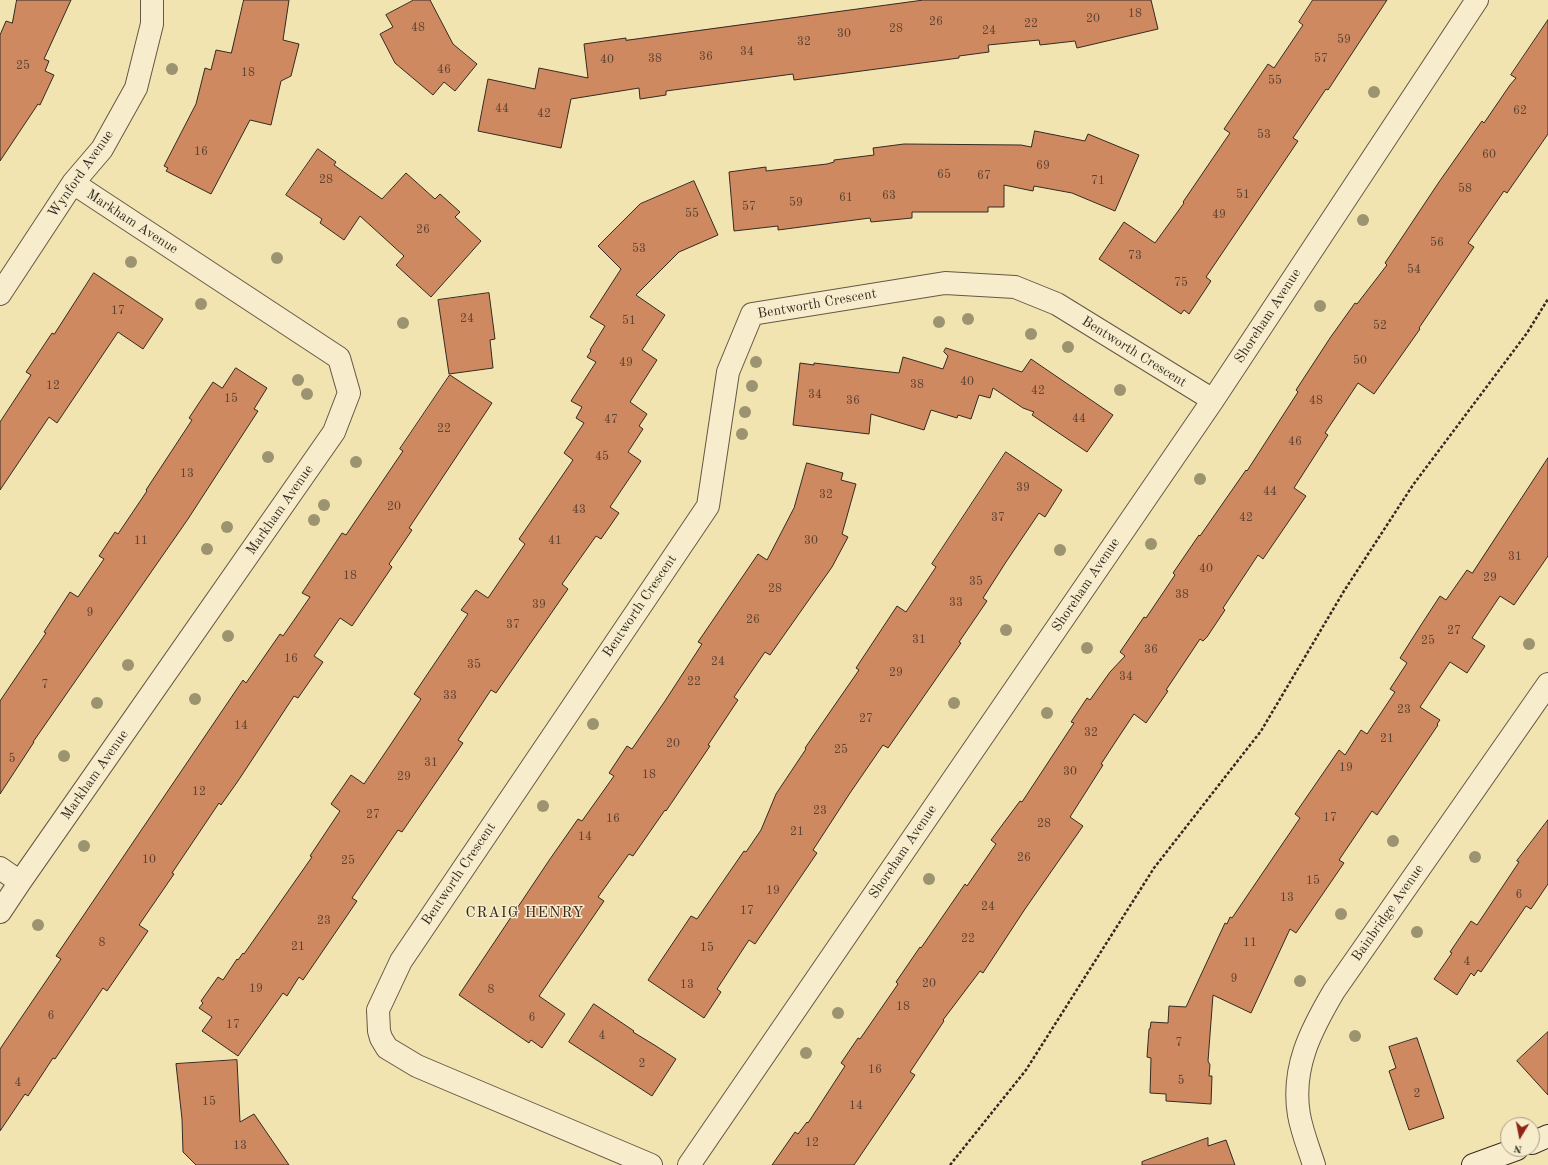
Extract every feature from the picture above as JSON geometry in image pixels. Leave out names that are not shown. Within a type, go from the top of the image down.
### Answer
[{"type":"street","name":"Wynford Avenue","points":[[0,294],[73,183],[102,149],[136,88],[152,24],[152,0]]},
{"type":"street","name":"Shoreham Avenue","points":[[689,1165],[1212,400],[1477,0]]},
{"type":"street","name":"Markham Avenue","points":[[0,912],[334,432],[349,392],[339,358],[73,183]]},
{"type":"street","name":"Bentworth Crescent","points":[[651,1165],[417,1066],[387,1048],[379,1031],[378,1010],[401,960],[708,506],[728,372],[752,314],[945,283],[1015,287],[1057,304],[1212,400]]},
{"type":"street","name":"Bainbridge Avenue","points":[[1314,1165],[1299,1115],[1297,1091],[1299,1070],[1306,1042],[1334,991],[1548,684]]},
{"type":"street","points":[[0,868],[20,882]]},
{"type":"street","points":[[1473,1165],[1500,1155]]},
{"type":"path","points":[[950,1165],[1026,1070],[1154,868],[1261,731],[1344,591],[1413,485],[1527,333],[1548,299]]},
{"type":"building","points":[[17,0],[71,0],[44,59],[49,61],[45,71],[54,75],[40,105],[38,104],[0,161],[0,35],[6,21],[12,23]]},
{"type":"building","points":[[244,0],[289,0],[283,40],[299,44],[291,76],[281,81],[271,125],[250,120],[211,194],[166,171],[168,168],[164,166],[196,104],[205,68],[211,70],[216,50],[231,53]]},
{"type":"building","points":[[414,0],[430,0],[453,44],[477,64],[455,91],[444,82],[433,95],[395,63],[380,34],[393,27],[386,15]]},
{"type":"building","points":[[924,0],[1151,0],[1158,29],[1077,48],[1075,41],[1040,45],[1039,40],[988,45],[989,52],[959,56],[959,58],[794,80],[793,74],[666,91],[666,95],[640,99],[639,88],[571,99],[561,148],[478,131],[488,79],[535,89],[539,68],[588,78],[584,44],[626,38],[626,40]]},
{"type":"building","points":[[1313,0],[1387,0],[1328,90],[1326,89],[1293,138],[1298,141],[1206,277],[1211,281],[1189,314],[1184,310],[1181,314],[1099,259],[1124,222],[1155,243],[1184,203],[1183,202],[1230,133],[1224,129],[1268,64],[1274,68],[1303,25],[1299,22]]},
{"type":"building","points":[[1548,20],[1548,134],[1507,193],[1504,191],[1468,243],[1474,247],[1419,328],[1420,329],[1374,394],[1358,383],[1325,433],[1328,435],[1294,488],[1306,496],[1263,559],[1258,555],[1223,608],[1225,610],[1207,637],[1203,641],[1200,639],[1166,690],[1168,691],[1146,723],[1134,714],[1101,764],[1103,765],[1070,817],[1083,826],[1025,909],[983,973],[980,971],[943,1020],[944,1021],[910,1072],[915,1075],[854,1165],[772,1165],[795,1132],[798,1134],[807,1122],[808,1123],[845,1066],[841,1063],[858,1038],[860,1039],[898,984],[896,982],[920,947],[921,948],[965,884],[967,886],[996,844],[991,840],[1020,801],[1022,802],[1074,723],[1071,722],[1087,698],[1090,700],[1110,672],[1125,656],[1120,652],[1144,617],[1146,618],[1175,575],[1173,573],[1199,535],[1200,536],[1246,470],[1247,471],[1298,392],[1296,390],[1330,338],[1355,303],[1357,304],[1387,265],[1385,263],[1439,182],[1482,121],[1484,123],[1516,78],[1511,75]]},
{"type":"building","points":[[1035,131],[1085,141],[1088,134],[1139,155],[1115,211],[1072,193],[1034,186],[1033,191],[1004,185],[1004,207],[988,207],[988,212],[912,212],[912,218],[871,222],[870,218],[778,230],[778,226],[734,231],[729,172],[766,167],[766,171],[827,164],[834,162],[834,160],[874,155],[873,148],[904,144],[1021,145],[1031,147]]},
{"type":"building","points":[[318,149],[336,162],[334,165],[382,199],[406,173],[435,199],[440,194],[460,212],[455,217],[481,241],[431,297],[396,265],[404,256],[360,216],[344,240],[320,223],[322,219],[286,195]]},
{"type":"building","points":[[694,181],[718,235],[679,252],[636,295],[665,315],[642,350],[657,360],[630,402],[647,414],[639,426],[643,429],[628,452],[641,461],[610,507],[619,513],[601,539],[596,536],[562,584],[568,589],[496,693],[491,690],[458,740],[463,743],[402,832],[398,830],[352,898],[357,901],[303,980],[299,977],[287,996],[283,993],[238,1056],[202,1031],[212,1017],[199,1008],[203,1003],[201,1001],[218,977],[223,980],[237,959],[238,960],[243,953],[244,954],[312,857],[310,856],[340,811],[331,804],[351,775],[364,784],[421,699],[414,694],[468,614],[461,610],[476,590],[488,598],[525,544],[519,539],[573,460],[564,453],[584,423],[576,418],[582,407],[571,401],[596,362],[587,357],[605,326],[590,317],[621,269],[598,246],[640,204]]},
{"type":"building","points":[[94,273],[163,319],[143,349],[118,332],[57,423],[49,417],[0,490],[0,422],[31,375],[26,372],[52,333],[54,334]]},
{"type":"building","points":[[489,293],[495,339],[490,340],[493,368],[449,374],[438,300]]},
{"type":"building","points":[[946,348],[1022,372],[1031,359],[1113,415],[1087,452],[1032,415],[1034,412],[1023,408],[993,388],[990,398],[979,395],[971,419],[958,415],[957,418],[931,410],[924,430],[871,414],[869,434],[793,425],[800,363],[814,365],[814,363],[899,373],[903,357],[943,369],[948,356],[944,352]]},
{"type":"building","points":[[236,368],[267,388],[254,409],[258,411],[188,519],[33,742],[0,794],[0,701],[46,633],[44,632],[70,592],[78,597],[104,559],[99,556],[115,532],[118,534],[147,491],[146,490],[192,420],[189,418],[213,382],[222,388]]},
{"type":"building","points":[[450,375],[492,403],[409,528],[412,530],[389,564],[392,567],[352,626],[340,618],[314,656],[323,662],[298,698],[294,696],[238,781],[221,805],[219,803],[172,873],[174,874],[139,925],[148,931],[107,991],[103,988],[55,1059],[53,1058],[28,1096],[25,1094],[0,1131],[0,1049],[61,959],[56,956],[243,680],[246,683],[280,634],[283,636],[310,597],[302,593],[342,533],[346,535],[403,451],[400,449]]},
{"type":"building","points":[[1006,452],[1062,490],[1045,517],[1039,513],[983,598],[987,601],[959,642],[961,643],[888,748],[883,745],[850,793],[813,850],[817,853],[755,944],[749,940],[717,989],[721,992],[704,1018],[648,980],[691,916],[697,919],[744,851],[746,852],[761,830],[776,794],[806,749],[805,748],[859,670],[856,668],[897,606],[906,612],[936,567],[932,564]]},
{"type":"building","points":[[1548,458],[1548,556],[1514,605],[1500,596],[1472,638],[1485,646],[1467,673],[1450,662],[1420,707],[1440,720],[1437,724],[1438,725],[1377,815],[1372,811],[1339,860],[1344,863],[1296,933],[1290,929],[1251,1013],[1213,995],[1208,1061],[1210,1065],[1209,1076],[1212,1076],[1211,1104],[1166,1101],[1166,1094],[1150,1093],[1151,1058],[1147,1057],[1151,1022],[1168,1023],[1169,1006],[1186,1007],[1225,923],[1227,924],[1230,917],[1232,918],[1300,818],[1295,814],[1339,750],[1345,755],[1361,730],[1367,734],[1395,692],[1390,689],[1407,663],[1400,658],[1440,596],[1446,600],[1467,570],[1472,573]]},
{"type":"building","points":[[807,463],[843,473],[841,480],[856,484],[842,534],[848,537],[832,567],[770,655],[765,652],[734,697],[738,700],[708,745],[710,746],[666,811],[665,810],[633,856],[629,854],[598,897],[604,901],[539,996],[565,1014],[542,1048],[531,1040],[529,1043],[459,995],[578,819],[582,821],[614,776],[609,773],[627,746],[632,749],[665,701],[702,644],[698,642],[758,554],[767,560],[794,508]]},
{"type":"building","points":[[1548,820],[1548,884],[1531,909],[1526,906],[1481,972],[1478,970],[1474,976],[1471,973],[1457,995],[1434,979],[1471,921],[1477,925],[1519,862],[1517,861]]},
{"type":"building","points":[[594,1004],[634,1031],[633,1032],[676,1059],[652,1096],[569,1042]]},
{"type":"building","points":[[1548,1032],[1548,1095],[1517,1061]]},
{"type":"building","points":[[1417,1038],[1444,1118],[1409,1130],[1389,1071],[1396,1068],[1389,1047]]},
{"type":"building","points":[[237,1060],[240,1122],[254,1114],[289,1165],[196,1165],[183,1152],[182,1119],[176,1064]]},
{"type":"building","points":[[1208,1138],[1208,1146],[1226,1140],[1235,1165],[1142,1165],[1142,1162]]},
{"type":"district","name":"CRAIG HENRY","points":[[525,913]]}]
